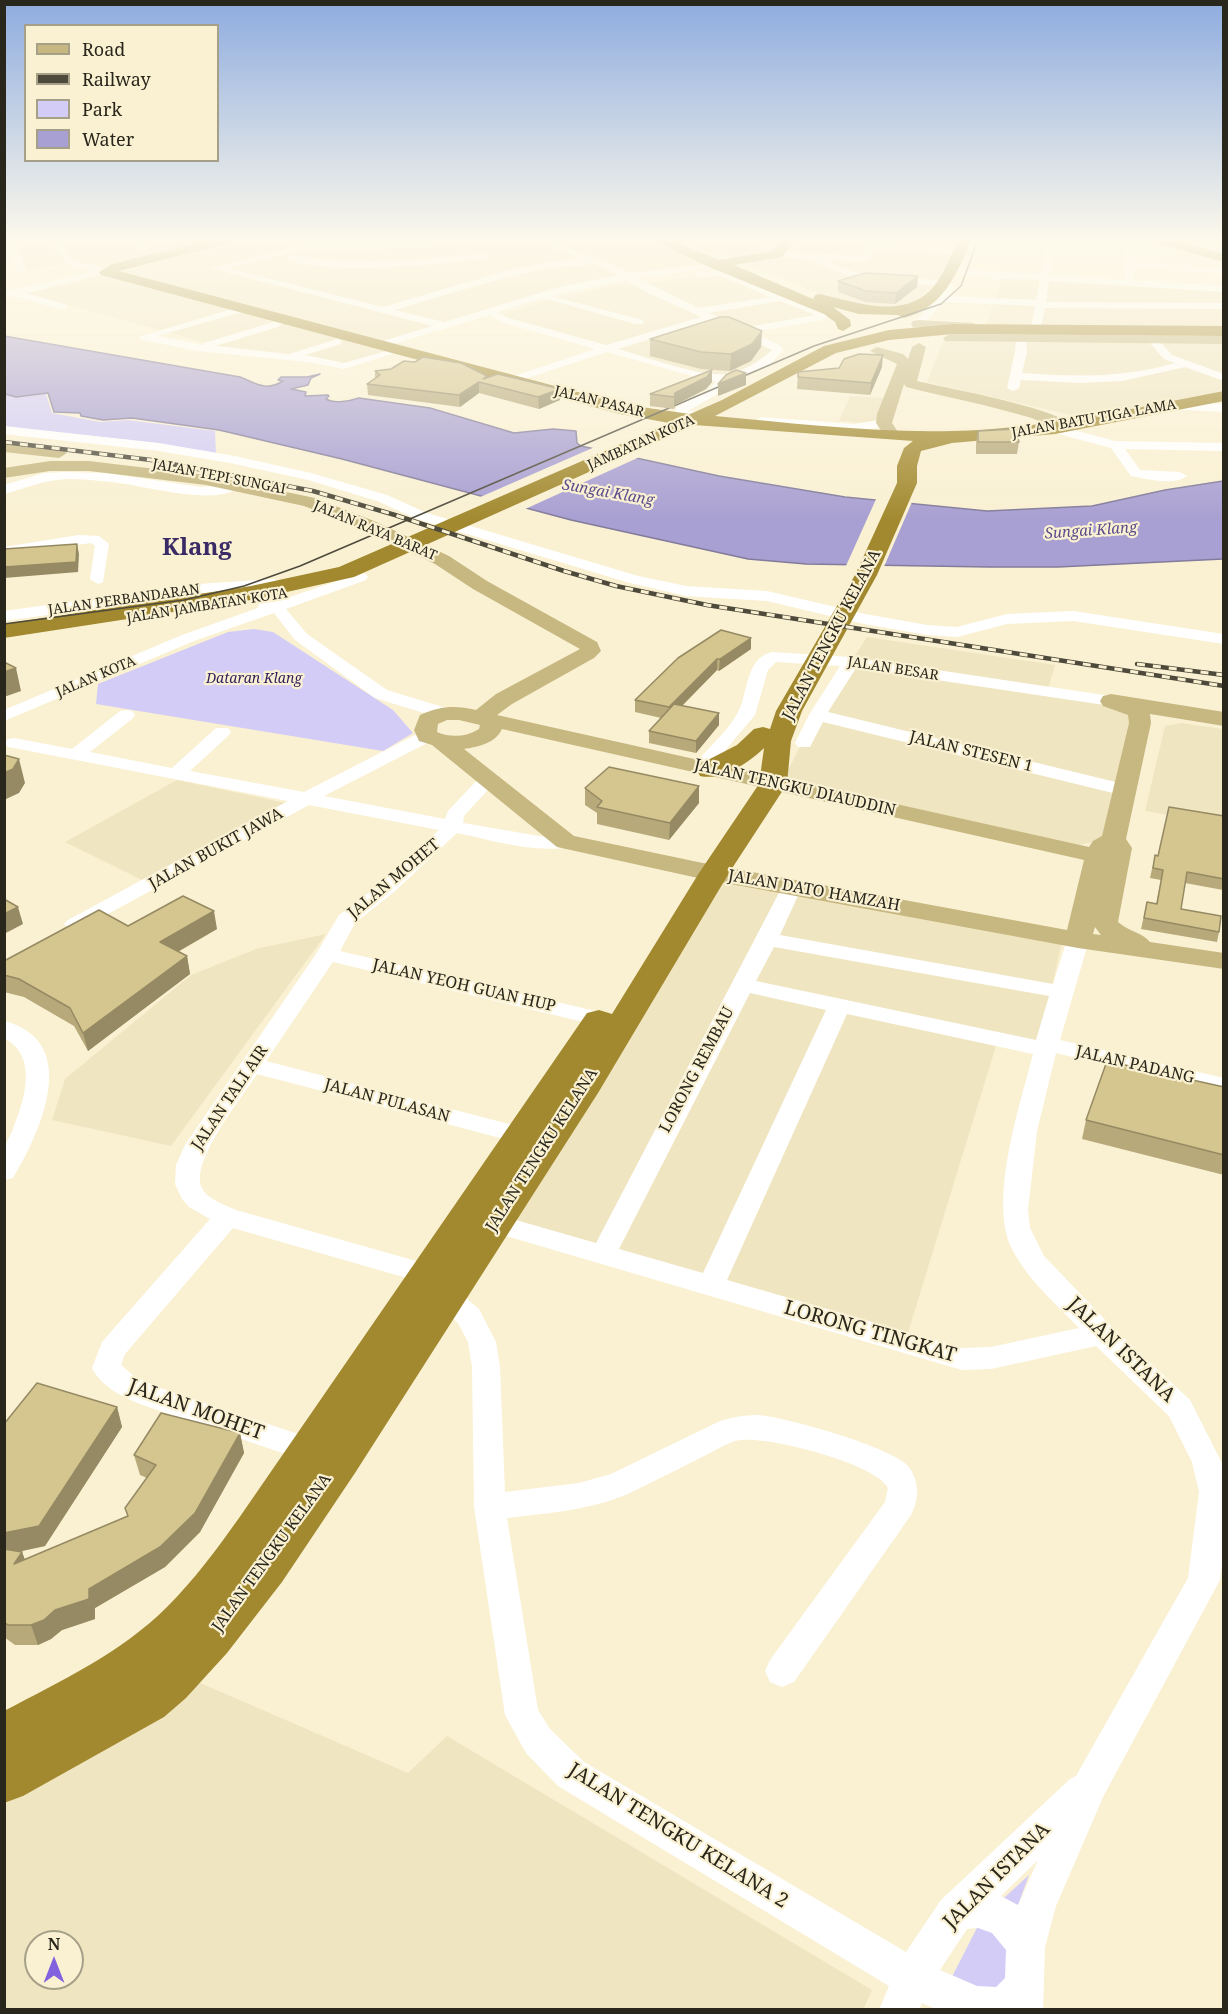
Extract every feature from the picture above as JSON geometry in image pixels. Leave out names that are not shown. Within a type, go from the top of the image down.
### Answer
[{"type":"highway","name":"JALAN PASAR","points":[[338,334],[626,410],[685,419],[843,431],[875,439],[893,448]]},
{"type":"highway","points":[[732,406],[765,376],[841,334]]},
{"type":"highway","points":[[847,334],[858,346],[877,351]]},
{"type":"highway","points":[[732,406],[838,352],[888,338],[919,334]]},
{"type":"highway","points":[[732,406],[804,378],[845,356],[855,353],[899,351],[920,344],[919,334]]},
{"type":"highway","name":"JALAN BATU TIGA LAMA","points":[[893,448],[952,437],[1060,428],[1224,396]]},
{"type":"highway","name":"JAMBATAN KOTA","points":[[394,548],[732,406]]},
{"type":"highway","name":"JALAN TENGKU KELANA","points":[[765,782],[758,762],[763,735],[782,710],[851,570],[891,482],[893,448],[911,453],[917,445],[952,437]]},
{"type":"highway","name":"JALAN JAMBATAN KOTA","points":[[4,640],[99,600],[263,598],[361,577],[394,548]]},
{"type":"highway","name":"JALAN JAMBATAN KOTA","points":[[4,631],[251,593],[346,572],[394,548]]},
{"type":"highway","points":[[99,600],[215,614],[222,618],[220,625]]},
{"type":"highway","name":"JALAN TENGKU KELANA","points":[[4,1738],[119,1675],[138,1662],[183,1623],[324,1455],[438,1287],[523,1136],[600,1018],[706,872],[765,782],[778,741],[782,710]]},
{"type":"highway","points":[[706,769],[746,752],[763,735]]},
{"type":"highway","name":"JALAN TENGKU KELANA","points":[[438,1287],[495,1223],[580,1093],[706,872]]},
{"type":"highway","name":"JALAN TENGKU KELANA","points":[[4,1778],[146,1700],[168,1682],[210,1637],[265,1568],[324,1455]]},
{"type":"main road","points":[[911,384],[909,380],[920,344],[956,338],[1224,340]]},
{"type":"main road","points":[[877,351],[903,361],[895,386],[893,448]]},
{"type":"main road","points":[[895,386],[911,384],[1031,413],[1057,421],[1060,428]]},
{"type":"main road","name":"JALAN TEPI SUNGAI","points":[[4,447],[136,462],[283,489],[368,512],[406,525],[424,538],[442,560]]},
{"type":"main road","name":"JALAN RAYA BARAT","points":[[8,473],[104,467],[235,485],[309,502],[394,548],[442,560],[480,585],[590,646]]},
{"type":"main road","points":[[394,548],[406,525]]},
{"type":"main road","name":"JALAN BUKIT JAWA","points":[[468,716],[490,732],[484,737],[465,742],[430,735],[428,720],[468,716],[587,654],[591,651],[590,646]]},
{"type":"main road","points":[[1111,701],[1224,719]]},
{"type":"main road","points":[[1078,940],[1125,790],[1140,723],[1139,712],[1134,708],[1111,701]]},
{"type":"main road","points":[[1140,723],[1154,712],[1176,711]]},
{"type":"main road","name":"JALAN TENGKU DIAUDDIN","points":[[468,716],[765,782],[1106,848]]},
{"type":"main road","name":"JALAN DATO HAMZAH","points":[[430,735],[566,842],[706,872],[1078,940],[1224,961]]},
{"type":"main road","points":[[484,776],[481,762],[495,747],[508,741],[560,736]]},
{"type":"main road","points":[[1106,848],[1120,848],[1105,922],[1109,929],[1119,936],[1148,949]]},
{"type":"street","points":[[154,334],[143,337],[198,348],[349,366],[425,334]]},
{"type":"street","points":[[198,348],[244,334]]},
{"type":"street","points":[[218,350],[252,334]]},
{"type":"street","points":[[390,348],[435,334]]},
{"type":"street","points":[[553,334],[706,377],[734,377]]},
{"type":"street","points":[[512,380],[656,334]]},
{"type":"street","points":[[749,334],[769,343],[777,348],[777,351],[766,362],[720,383],[712,393],[682,407],[681,412],[864,428],[893,448]]},
{"type":"street","points":[[1013,388],[1021,352],[1021,338]]},
{"type":"street","points":[[1152,339],[1168,357],[1224,378]]},
{"type":"street","points":[[287,357],[336,342]]},
{"type":"street","points":[[304,359],[349,345]]},
{"type":"street","points":[[1017,371],[1099,381],[1185,364]]},
{"type":"street","points":[[685,419],[675,412],[676,409],[714,385],[706,377]]},
{"type":"street","points":[[1172,406],[1224,408]]},
{"type":"street","points":[[1086,423],[1118,436],[1224,438]]},
{"type":"street","points":[[1060,428],[1224,447]]},
{"type":"street","points":[[4,430],[205,455],[277,468],[399,503],[422,516],[635,580],[686,591],[767,596],[864,619],[927,630],[957,632],[1007,620],[1073,616],[1224,639]]},
{"type":"street","points":[[1118,436],[1136,473],[1151,476],[1180,476]]},
{"type":"street","points":[[4,490],[44,478],[89,475],[214,492],[226,490],[235,485]]},
{"type":"street","points":[[4,551],[79,539],[96,539],[93,556],[99,600]]},
{"type":"street","points":[[301,637],[280,611],[294,600],[361,577]]},
{"type":"street","name":"JALAN PERBANDARAN","points":[[4,616],[99,600],[129,599],[199,589],[250,587],[315,579]]},
{"type":"street","name":"JALAN KOTA","points":[[4,716],[220,625],[280,611]]},
{"type":"street","points":[[220,625],[244,622],[272,624],[301,637],[381,694],[468,716]]},
{"type":"street","name":"JALAN BESAR","points":[[706,769],[746,715],[760,668],[772,657],[851,662],[1111,701]]},
{"type":"street","points":[[804,743],[818,715],[851,662]]},
{"type":"street","name":"JALAN DATO HAMZAH","points":[[381,694],[397,710],[430,735]]},
{"type":"street","points":[[75,755],[126,715]]},
{"type":"street","name":"JALAN STESEN 1","points":[[818,715],[1125,790]]},
{"type":"street","points":[[176,774],[222,732]]},
{"type":"street","name":"JALAN BUKIT JAWA","points":[[59,932],[162,879],[358,770],[430,735]]},
{"type":"street","points":[[14,743],[545,843],[566,842]]},
{"type":"street","name":"JALAN MOHET","points":[[327,954],[346,919],[387,888],[453,826],[455,815],[484,776]]},
{"type":"street","name":"LORONG REMBAU","points":[[603,1254],[792,887]]},
{"type":"street","points":[[767,939],[1062,992]]},
{"type":"street","name":"JALAN ISTANA","points":[[1024,1980],[1037,1905],[1091,1783],[1204,1580],[1214,1492],[1207,1462],[1180,1408],[1101,1334],[1034,1263],[1017,1228],[1015,1210],[1025,1131],[1046,1047],[1078,940]]},
{"type":"street","name":"JALAN YEOH GUAN HUP","points":[[327,954],[600,1018]]},
{"type":"street","name":"JALAN TALI AIR","points":[[327,954],[190,1158],[188,1187],[196,1200],[227,1217],[438,1287]]},
{"type":"street","points":[[742,985],[1046,1047]]},
{"type":"street","points":[[711,1285],[839,1006]]},
{"type":"street","points":[[4,1028],[11,1030],[32,1045],[40,1066],[33,1108],[20,1147],[4,1172]]},
{"type":"street","name":"JALAN PADANG","points":[[1046,1047],[1224,1086]]},
{"type":"street","name":"JALAN PULASAN","points":[[252,1065],[523,1136]]},
{"type":"street","name":"JALAN MOHET","points":[[227,1217],[112,1350],[106,1368],[125,1385],[150,1396],[324,1455]]},
{"type":"street","name":"LORONG TINGKAT","points":[[495,1223],[962,1359],[991,1358],[1101,1334]]},
{"type":"street","name":"JALAN TENGKU KELANA 2","points":[[438,1287],[469,1316],[482,1342],[486,1367],[490,1507],[515,1681],[522,1715],[538,1741],[571,1773],[905,1994],[990,2008],[1010,2001],[1016,1996],[1024,1980]]},
{"type":"street","points":[[490,1507],[579,1496],[619,1484],[731,1429],[785,1431],[842,1448],[891,1469],[898,1476],[903,1488],[900,1506],[782,1671]]},
{"type":"street","name":"JALAN ISTANA","points":[[905,1994],[955,1914],[1091,1783]]},
{"type":"street","points":[[955,1914],[967,1909],[981,1908],[995,1912],[1008,1921],[1019,1933],[1024,1980]]},
{"type":"shaded area","points":[[174,334],[325,334],[389,351],[343,365],[214,345]]},
{"type":"shaded area","points":[[346,334],[412,334],[380,343]]},
{"type":"shaded area","points":[[561,334],[741,334],[772,348],[772,351],[762,361],[731,376],[710,376]]},
{"type":"shaded area","points":[[943,341],[1223,342],[1223,392],[1094,418],[1080,417],[927,382]]},
{"type":"shaded area","points":[[850,396],[888,398],[877,424],[839,421]]},
{"type":"shaded area","points":[[867,637],[1055,665],[1048,689],[854,657]]},
{"type":"shaded area","points":[[843,664],[1128,708],[1132,711],[1102,838],[1073,846],[790,783],[785,776]]},
{"type":"shaded area","points":[[1181,723],[1223,729],[1223,824],[1145,811],[1165,726]]},
{"type":"shaded area","points":[[177,780],[291,804],[146,882],[65,842]]},
{"type":"shaded area","points":[[720,879],[1062,942],[1039,1044],[999,1036],[907,1336],[507,1222]]},
{"type":"shaded area","points":[[326,934],[171,1146],[52,1120],[65,1079],[191,975],[256,949]]},
{"type":"shaded area","points":[[198,1682],[408,1773],[447,1736],[872,1990],[863,2010],[5,2010],[5,1802]]},
{"type":"green space","points":[[46,394],[52,413],[101,422],[128,420],[215,431],[216,454],[5,428],[4,395],[16,397]]},
{"type":"green space","name":"Dataran Klang","points":[[254,629],[273,632],[393,710],[413,733],[383,751],[96,704],[98,684],[228,632]]},
{"type":"green space","points":[[1029,1875],[1010,1927],[1010,2009],[935,2010],[982,1918]]},
{"type":"water","name":"Sungai Klang","points":[[4,336],[240,377],[266,386],[283,381],[278,380],[281,377],[307,377],[320,374],[311,378],[308,385],[291,389],[306,392],[305,396],[328,395],[326,399],[333,401],[359,398],[430,408],[514,433],[553,429],[576,431],[577,443],[581,446],[719,476],[845,497],[987,511],[1092,506],[1165,490],[1223,481],[1223,559],[1058,567],[989,567],[806,564],[748,559],[571,520],[342,459],[219,430],[132,418],[103,420],[81,416],[80,413],[54,412],[48,393],[16,397],[5,394]]},
{"type":"pier","points":[[597,446],[644,455],[523,510],[478,498]]},
{"type":"pier","points":[[877,497],[912,502],[883,569],[845,568]]},
{"type":"building","points":[[666,334],[760,334],[752,344],[731,354],[701,352],[650,339]]},
{"type":"building","points":[[859,354],[883,355],[871,383],[798,377],[798,372],[839,368],[844,359]]},
{"type":"building","points":[[423,357],[461,363],[487,376],[483,379],[498,374],[560,389],[538,397],[479,382],[459,395],[367,384],[380,375],[375,371],[391,369],[404,361],[415,362]]},
{"type":"building","points":[[712,370],[707,377],[675,393],[674,397],[650,394]]},
{"type":"building","points":[[736,370],[746,373],[718,384],[726,375]]},
{"type":"building","points":[[1015,429],[1019,442],[978,442],[978,431]]},
{"type":"building","points":[[77,544],[76,562],[4,567],[4,549]]},
{"type":"building","points":[[721,630],[751,638],[717,659],[669,707],[635,700],[678,658]]},
{"type":"building","points":[[4,662],[16,668],[4,672]]},
{"type":"building","points":[[674,704],[719,713],[696,741],[649,731]]},
{"type":"building","points":[[4,755],[19,759],[13,769],[4,773]]},
{"type":"building","points":[[609,767],[699,786],[670,823],[597,807],[602,801],[585,788]]},
{"type":"building","points":[[1169,807],[1224,816],[1224,879],[1187,872],[1181,909],[1221,916],[1219,932],[1144,918],[1147,902],[1157,904],[1163,870],[1153,868]]},
{"type":"building","points":[[183,896],[214,911],[160,942],[187,956],[83,1033],[70,1008],[19,979],[4,975],[4,961],[99,910],[128,926]]},
{"type":"building","points":[[4,899],[18,907],[4,914]]},
{"type":"building","points":[[1107,1061],[1224,1087],[1224,1155],[1086,1120]]},
{"type":"building","points":[[37,1383],[117,1407],[39,1526],[4,1533],[4,1424]]},
{"type":"building","points":[[161,1413],[240,1433],[195,1513],[160,1547],[89,1589],[89,1599],[55,1610],[44,1620],[31,1625],[8,1625],[4,1622],[4,1549],[22,1552],[14,1564],[128,1516],[125,1508],[156,1465],[134,1455]]},
{"type":"tram line","points":[[4,624],[184,600],[244,586],[300,566],[814,346],[850,334]]},
{"type":"railway","points":[[4,442],[151,460],[313,491],[395,515],[564,571],[616,586],[707,605],[1224,686]]},
{"type":"railway","points":[[1137,664],[1224,675]]},
{"type":"district","name":"Klang","points":[[197,548]]}]
